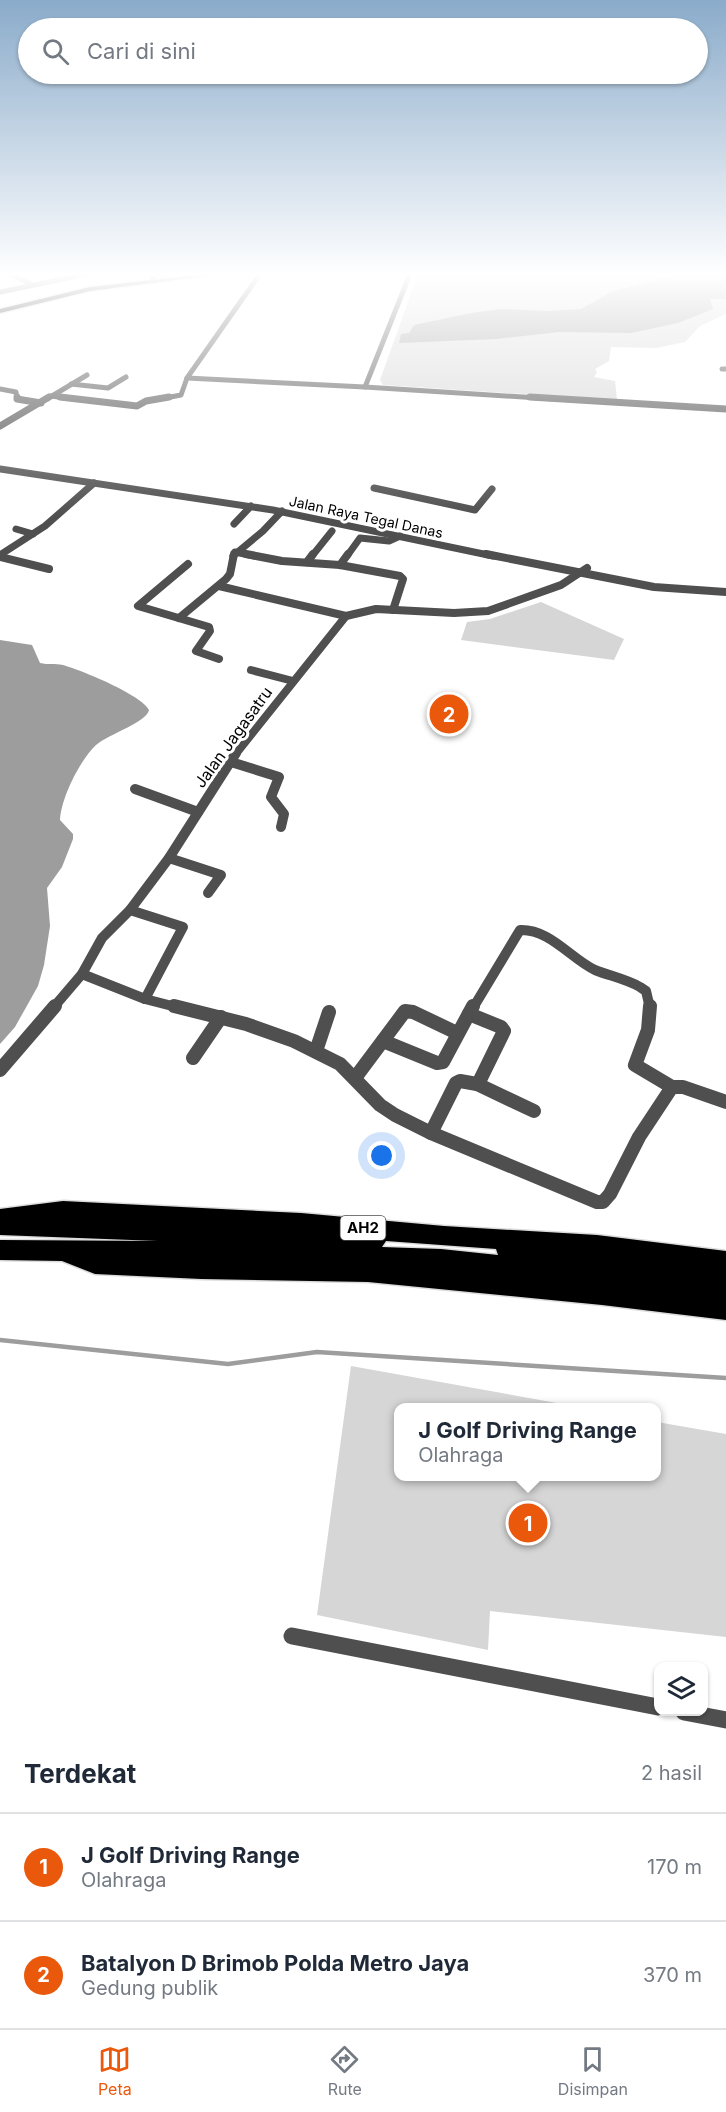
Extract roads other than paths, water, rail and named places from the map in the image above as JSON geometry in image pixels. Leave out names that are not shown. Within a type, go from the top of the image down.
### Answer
[{"type":"highway","name":"AH2","points":[[0,1219],[63,1211],[278,1221],[444,1236],[597,1245],[726,1261]]},
{"type":"highway","name":"AH2","points":[[0,1226],[361,1238],[591,1257],[726,1275]]},
{"type":"highway","name":"AH2","points":[[0,1250],[204,1252],[441,1259],[726,1294]]},
{"type":"highway","points":[[58,1251],[95,1264],[201,1269],[368,1272],[602,1294],[726,1309]]},
{"type":"street","points":[[51,396],[137,406],[146,401],[181,395],[187,378],[203,355]]},
{"type":"street","points":[[365,387],[378,355]]},
{"type":"street","points":[[0,426],[87,375]]},
{"type":"street","points":[[71,384],[108,388],[126,377]]},
{"type":"street","points":[[187,378],[726,409]]},
{"type":"street","points":[[0,388],[16,392],[17,399],[41,403]]},
{"type":"street","points":[[124,405],[134,398]]},
{"type":"street","name":"Jalan Raya Tegal Danas","points":[[0,463],[94,483],[274,508],[282,512],[400,536],[585,571],[654,580],[726,585]]},
{"type":"street","name":"Jalan Raya Tegal Danas","points":[[0,469],[36,471],[274,508],[654,587],[726,592]]},
{"type":"street","points":[[0,556],[33,534],[94,483]]},
{"type":"street","points":[[374,488],[475,510],[492,489]]},
{"type":"street","points":[[130,497],[137,489]]},
{"type":"street","points":[[234,524],[251,506]]},
{"type":"street","points":[[179,618],[219,586],[230,574],[231,561],[235,552],[282,512]]},
{"type":"street","points":[[16,530],[33,534]]},
{"type":"street","points":[[306,562],[332,531]]},
{"type":"street","points":[[340,565],[360,538],[389,541],[400,536]]},
{"type":"street","points":[[235,552],[340,565],[403,578],[393,610]]},
{"type":"street","points":[[0,556],[49,568]]},
{"type":"street","points":[[188,564],[138,605],[209,627],[210,631],[196,651],[219,660]]},
{"type":"street","points":[[219,586],[346,616],[366,610],[467,613],[494,610],[550,590],[585,571]]},
{"type":"street","name":"Jalan Jagasatru","points":[[0,1070],[82,974],[102,938],[130,910],[169,858],[231,762],[292,681],[346,616]]},
{"type":"street","points":[[251,670],[292,681]]},
{"type":"street","points":[[231,762],[279,777],[271,797],[284,814],[281,826]]},
{"type":"street","points":[[135,789],[198,812]]},
{"type":"street","points":[[169,858],[221,875],[208,893]]},
{"type":"street","points":[[130,910],[183,927],[145,999]]},
{"type":"street","points":[[383,1041],[441,1064],[457,1033],[520,930],[527,929],[556,944],[590,967],[646,991],[650,1006],[651,1028],[635,1065],[672,1087],[683,1087],[726,1102]]},
{"type":"street","points":[[82,974],[145,999],[265,1030],[316,1051],[340,1064],[380,1105],[431,1133],[592,1201],[603,1202],[610,1194],[639,1137],[672,1087]]},
{"type":"street","points":[[355,1078],[403,1012],[408,1011],[457,1033]]},
{"type":"street","points":[[316,1051],[329,1012]]},
{"type":"street","points":[[469,1014],[504,1029],[477,1083]]},
{"type":"street","points":[[193,1058],[221,1017]]},
{"type":"street","points":[[431,1133],[456,1083],[460,1081],[477,1083],[534,1111]]},
{"type":"street","points":[[292,1636],[654,1706]]},
{"type":"street","points":[[705,1716],[726,1720]]},
{"type":"waterway","points":[[0,1340],[228,1364],[317,1352],[726,1378]]},
{"type":"place","name":"Batalyon D Brimob Polda Metro Jaya","points":[[449,714]]},
{"type":"place","name":"J Golf Driving Range","points":[[528,1523]]}]
